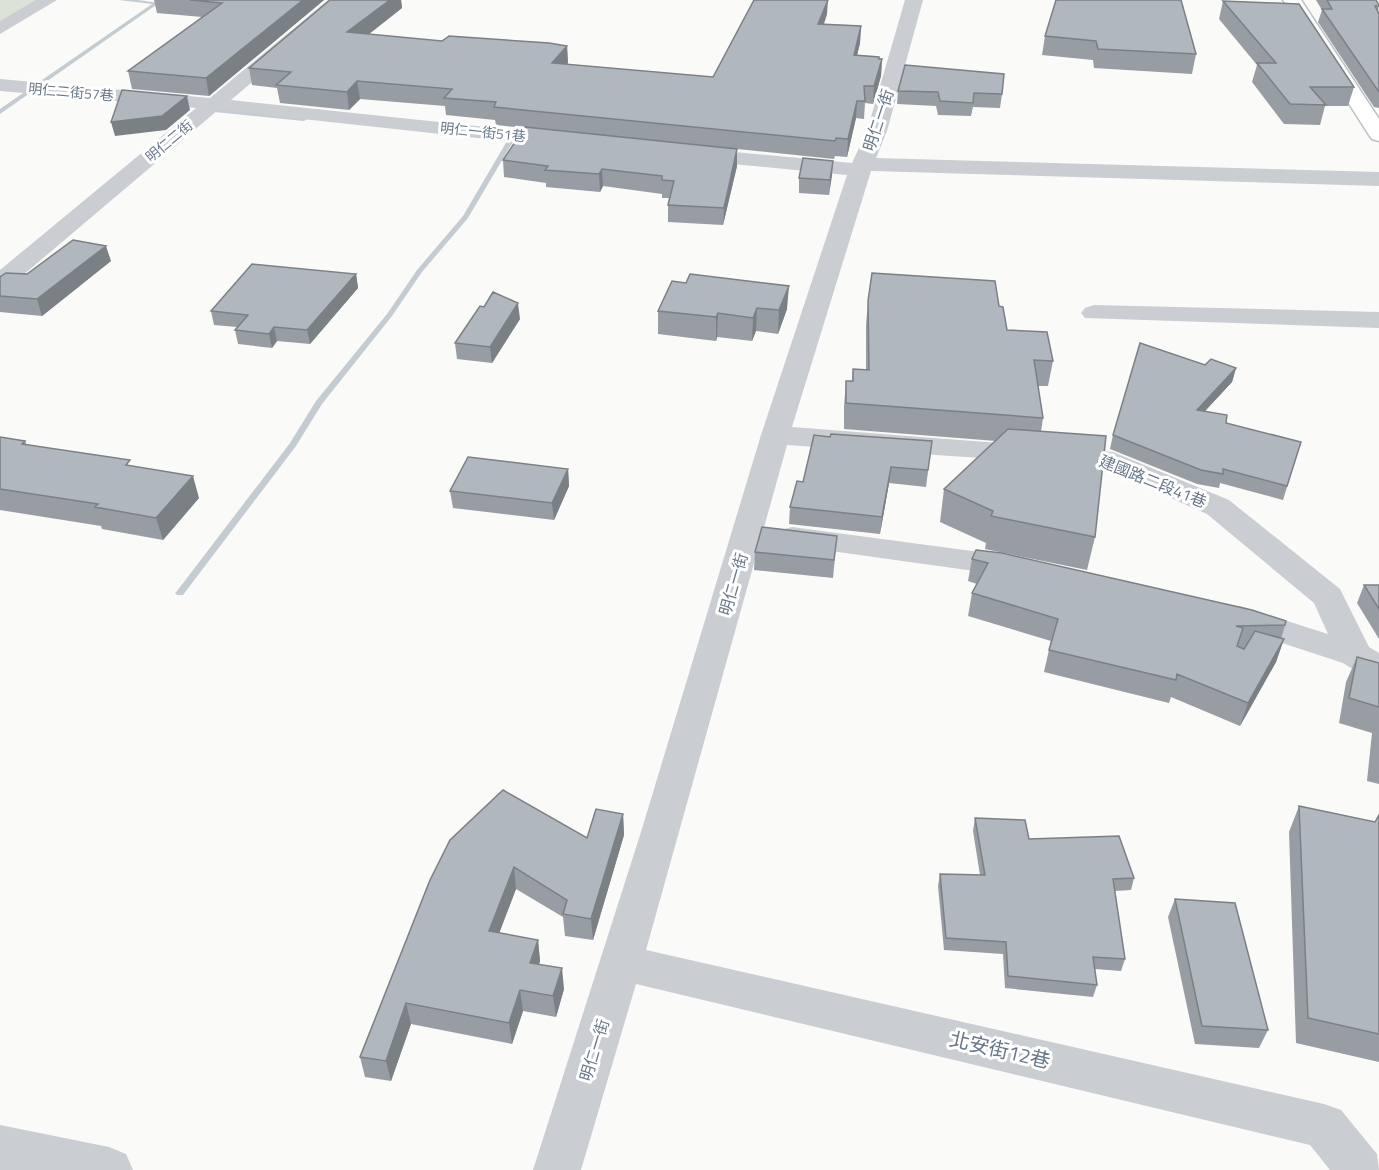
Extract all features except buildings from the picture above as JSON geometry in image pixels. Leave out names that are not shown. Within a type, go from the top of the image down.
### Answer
[{"type":"street","points":[[0,29],[48,0]]},
{"type":"street","name":"明仁二街","points":[[0,282],[339,0]]},
{"type":"street","name":"明仁一街","points":[[557,1170],[621,962],[775,435],[862,167],[876,131],[914,0]]},
{"type":"street","points":[[1292,0],[1379,135]]},
{"type":"street","name":"明仁二街57巷","points":[[0,86],[214,104]]},
{"type":"street","name":"明仁一街51巷","points":[[214,104],[586,143]]},
{"type":"street","points":[[669,151],[862,167],[1379,179]]},
{"type":"street","points":[[1094,313],[1379,320]]},
{"type":"street","name":"建國路二段41巷","points":[[775,435],[1103,458],[1218,507],[1328,597],[1367,662]]},
{"type":"street","points":[[748,531],[999,563],[1044,573]]},
{"type":"street","name":"建國路二段41巷","points":[[1213,611],[1252,620],[1367,662]]},
{"type":"street","name":"北安街12巷","points":[[621,962],[1324,1126],[1360,1170]]},
{"type":"street","points":[[0,1148],[109,1170]]},
{"type":"shaded area","points":[[0,0],[39,0],[0,23]]},
{"type":"waterway","points":[[0,112],[157,3],[121,0]]},
{"type":"waterway","points":[[207,110],[304,119]]},
{"type":"waterway","points":[[180,593],[293,444],[319,403],[390,315],[419,271],[466,217],[511,140],[503,139]]}]
